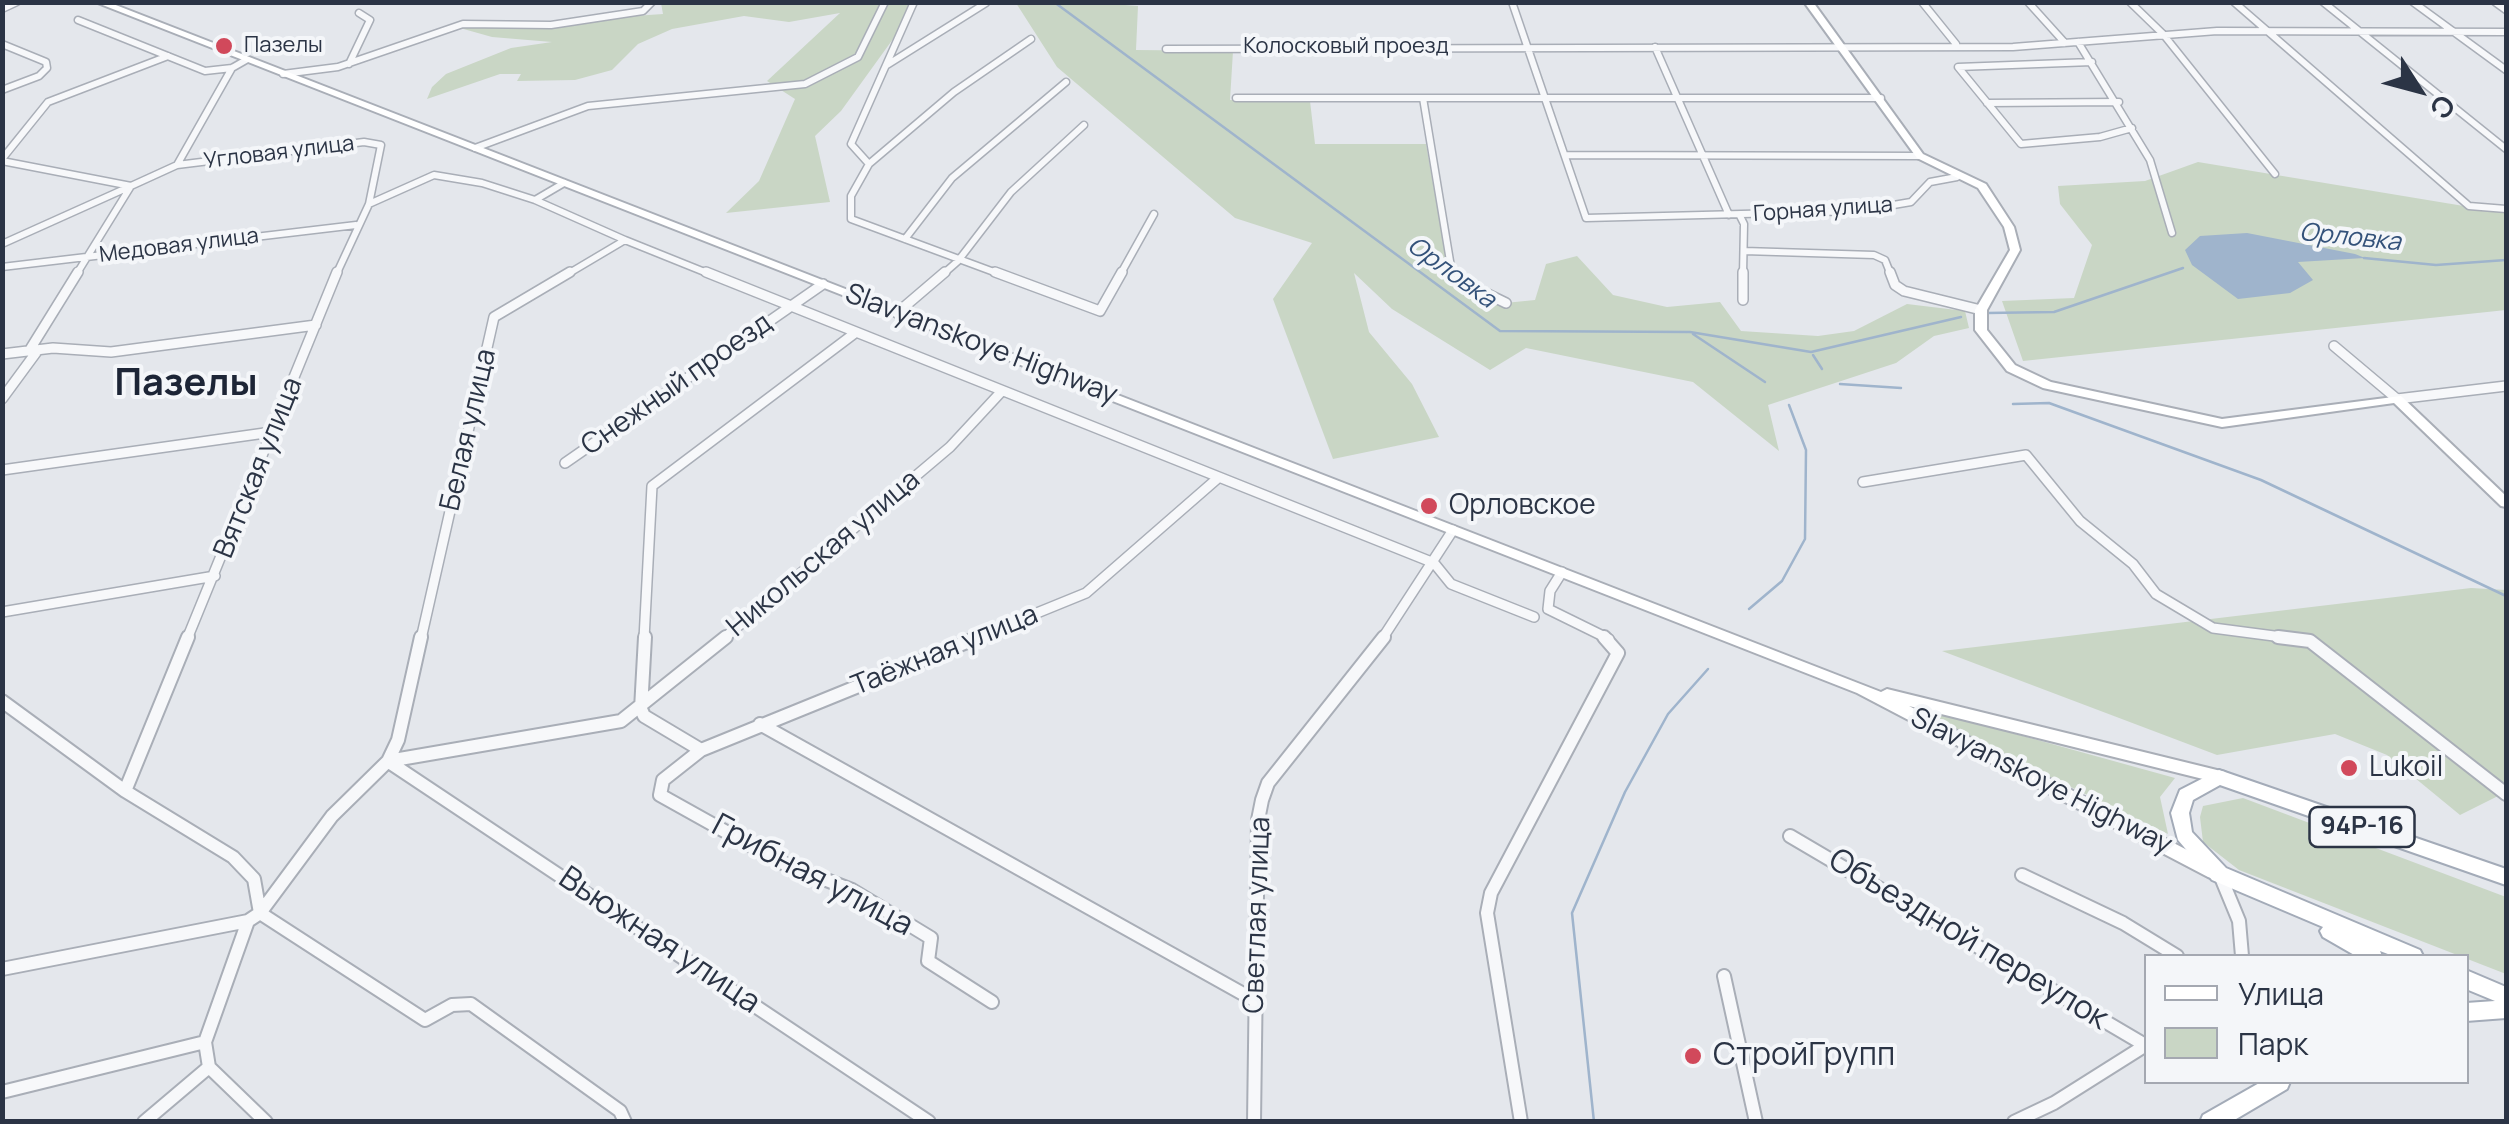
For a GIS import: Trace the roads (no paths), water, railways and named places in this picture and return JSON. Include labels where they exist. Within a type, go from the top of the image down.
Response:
[{"type":"main road","name":"Slavyanskoye Highway","points":[[99,2],[1862,688],[2220,874]]},
{"type":"main road","points":[[1808,2],[1920,156],[1982,186],[2009,227],[2015,250],[1982,310],[1981,330],[2011,368],[2036,382],[2232,424],[2397,399],[2506,503]]},
{"type":"main road","name":"Slavyanskoye Highway","points":[[1862,688],[2218,778]]},
{"type":"main road","points":[[2218,778],[2186,795],[2180,813],[2184,835],[2220,874],[2369,954]]},
{"type":"main road","name":"94Р-16","points":[[2218,778],[2506,877]]},
{"type":"main road","points":[[2220,874],[2408,954]]},
{"type":"main road","points":[[2469,980],[2506,996]]},
{"type":"main road","points":[[2469,1012],[2506,1010]]},
{"type":"main road","points":[[2210,1122],[2276,1084]]},
{"type":"street","points":[[2,10],[17,2]]},
{"type":"street","points":[[283,74],[349,64],[462,24],[551,25],[642,11],[652,2]]},
{"type":"street","points":[[475,148],[588,106],[755,93],[816,81],[858,56],[885,2]]},
{"type":"street","points":[[868,164],[852,144],[914,2]]},
{"type":"street","points":[[886,66],[986,2]]},
{"type":"street","name":"Горная улица","points":[[1512,2],[1586,218],[1858,211],[1911,202],[1930,182],[1957,177]]},
{"type":"street","points":[[1922,2],[1956,44]]},
{"type":"street","points":[[2028,2],[2065,43]]},
{"type":"street","points":[[2130,2],[2163,34],[2275,174]]},
{"type":"street","points":[[2234,2],[2469,206],[2506,209]]},
{"type":"street","points":[[2323,2],[2506,149]]},
{"type":"street","points":[[2414,2],[2506,70]]},
{"type":"street","points":[[2495,2],[2506,10]]},
{"type":"street","points":[[349,64],[370,20],[359,12]]},
{"type":"street","points":[[78,20],[205,71],[232,68],[246,60]]},
{"type":"street","points":[[1526,47],[2065,43],[2163,34],[2506,32]]},
{"type":"street","points":[[1031,39],[954,92],[868,164],[852,196],[851,219],[1100,311],[1154,214]]},
{"type":"street","points":[[2078,42],[2119,102],[2150,160],[2172,233]]},
{"type":"street","points":[[2,44],[46,62],[47,68],[39,76],[2,90]]},
{"type":"street","name":"Колосковый проезд","points":[[1166,49],[1526,47]]},
{"type":"street","name":"Горная улица","points":[[1654,47],[1730,215]]},
{"type":"street","points":[[2,399],[131,186],[2,160],[48,102],[168,56]]},
{"type":"street","points":[[2092,62],[1958,66],[2020,144],[2100,137],[2132,128]]},
{"type":"street","points":[[177,164],[232,68]]},
{"type":"street","points":[[905,239],[952,178],[1066,82]]},
{"type":"street","name":"Колосковый проезд","points":[[1236,98],[1423,98]]},
{"type":"street","points":[[1506,303],[1472,286],[1452,267],[1423,98],[1881,98]]},
{"type":"street","points":[[1988,103],[2119,102]]},
{"type":"street","points":[[897,313],[960,259],[1011,192],[1084,125]]},
{"type":"street","name":"Угловая улица","points":[[2,244],[177,164],[364,142],[381,145]]},
{"type":"street","name":"Вятская улица","points":[[125,791],[356,225],[369,204],[381,145]]},
{"type":"street","name":"Горная улица","points":[[1566,155],[1920,156]]},
{"type":"street","points":[[369,204],[414,180],[434,175],[482,183],[535,200],[856,334],[1434,563],[1451,584],[1534,617]]},
{"type":"street","points":[[535,200],[564,183]]},
{"type":"street","name":"Горная улица","points":[[1740,216],[1744,251],[1742,300]]},
{"type":"street","name":"Медовая улица","points":[[2,267],[356,225]]},
{"type":"street","name":"Белая улица","points":[[388,761],[398,740],[494,317],[625,240]]},
{"type":"street","name":"Горная улица","points":[[1744,251],[1874,255],[1885,260],[1895,285],[1904,291],[1982,310]]},
{"type":"street","name":"Снежный проезд","points":[[566,463],[823,284]]},
{"type":"street","points":[[2,354],[34,350],[110,352],[316,325]]},
{"type":"street","points":[[700,750],[644,716],[641,709],[652,486],[856,334]]},
{"type":"street","points":[[2334,346],[2397,399],[2506,386]]},
{"type":"street","name":"Никольская улица","points":[[641,709],[950,447],[1001,392]]},
{"type":"street","points":[[2,470],[272,432]]},
{"type":"street","points":[[1863,482],[2026,455],[2080,521],[2133,564],[2156,594],[2213,628],[2310,641],[2506,794]]},
{"type":"street","name":"Таёжная улица","points":[[660,794],[662,780],[700,750],[1086,593],[1218,478]]},
{"type":"street","name":"Светлая улица","points":[[1254,1122],[1258,820],[1268,783],[1361,666],[1434,563],[1452,530]]},
{"type":"street","points":[[1521,1122],[1487,913],[1491,893],[1618,653],[1611,640],[1548,609],[1550,591],[1562,572]]},
{"type":"street","points":[[2,612],[215,576]]},
{"type":"street","points":[[2,701],[125,791],[245,868],[254,879],[254,917]]},
{"type":"street","points":[[266,1122],[210,1068],[205,1042],[254,917],[332,816],[388,761],[621,721],[641,709]]},
{"type":"street","points":[[760,724],[1254,1000]]},
{"type":"street","name":"Вьюжная улица","points":[[388,761],[929,1122]]},
{"type":"street","name":"Грибная улица","points":[[660,794],[780,862],[852,890],[931,938],[928,961],[992,1002]]},
{"type":"street","name":"Объездной переулок","points":[[1790,836],[2144,1044]]},
{"type":"street","points":[[2220,874],[2239,922],[2242,954]]},
{"type":"street","points":[[2022,875],[2123,922],[2174,954]]},
{"type":"street","points":[[2,969],[254,917],[425,1020],[452,1005],[471,1004],[622,1116]]},
{"type":"street","points":[[1724,976],[1756,1122]]},
{"type":"street","points":[[2,1092],[205,1042]]},
{"type":"street","points":[[2014,1122],[2054,1103],[2144,1046]]},
{"type":"street","points":[[144,1122],[210,1068]]},
{"type":"water","points":[[2247,233],[2365,258],[2298,262],[2313,280],[2290,293],[2238,299],[2192,265],[2185,250],[2200,236]]},
{"type":"waterway","name":"Орловка","points":[[1054,2],[1500,331],[1690,332],[1811,352],[1961,317]]},
{"type":"waterway","name":"Орловка","points":[[2364,258],[2436,265],[2506,260]]},
{"type":"waterway","name":"Орловка","points":[[1987,313],[2054,312],[2183,268]]},
{"type":"waterway","points":[[1693,334],[1765,382]]},
{"type":"waterway","points":[[1813,355],[1822,369]]},
{"type":"waterway","points":[[1840,384],[1901,388]]},
{"type":"waterway","points":[[2013,404],[2049,403],[2261,480],[2506,596]]},
{"type":"waterway","points":[[1749,609],[1782,581],[1805,539],[1806,450],[1789,405]]},
{"type":"waterway","points":[[1594,1122],[1572,913],[1625,792],[1668,714],[1708,669]]},
{"type":"place","name":"Пазелы","points":[[224,46]]},
{"type":"place","name":"Орловское","points":[[1429,506]]},
{"type":"place","name":"Lukoil","points":[[2349,768]]},
{"type":"place","name":"СтройГрупп","points":[[1693,1056]]},
{"type":"district","name":"Пазелы","points":[[186,384]]}]
